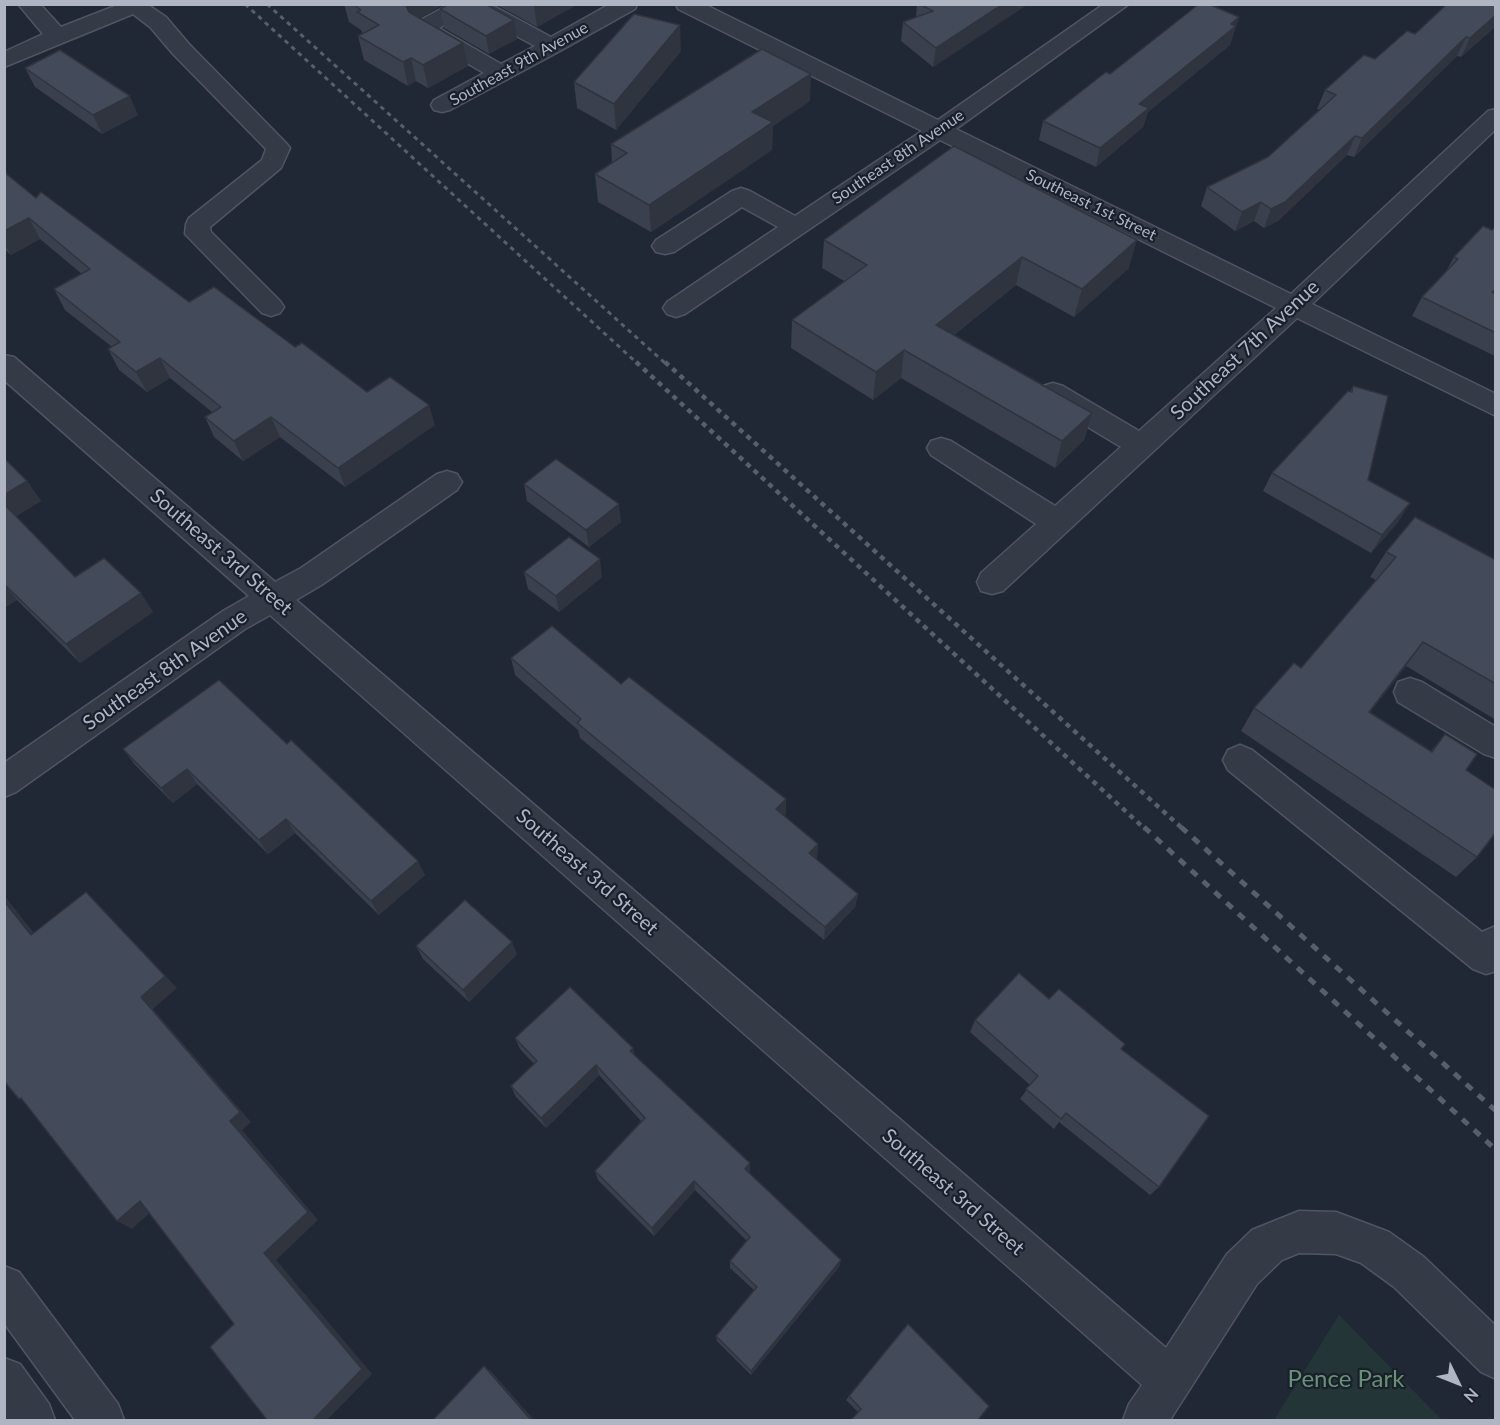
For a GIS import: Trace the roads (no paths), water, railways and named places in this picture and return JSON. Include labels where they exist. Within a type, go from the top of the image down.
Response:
[{"type":"street","points":[[28,4],[57,36]]},
{"type":"street","points":[[467,4],[423,28],[501,73]]},
{"type":"street","points":[[473,4],[552,46]]},
{"type":"street","name":"Southeast 9th Avenue","points":[[442,105],[627,4]]},
{"type":"street","name":"Southeast 1st Street","points":[[686,4],[1496,406]]},
{"type":"street","name":"Southeast 8th Avenue","points":[[675,308],[940,129],[1119,4]]},
{"type":"street","points":[[4,60],[57,36],[135,6],[158,22],[180,49],[278,148],[273,163],[198,224],[198,234],[270,307]]},
{"type":"street","name":"Southeast 7th Avenue","points":[[992,582],[1294,306],[1496,116]]},
{"type":"street","points":[[665,246],[741,196],[796,227]]},
{"type":"street","name":"Southeast 3rd Street","points":[[4,364],[274,597],[1170,1381]]},
{"type":"street","points":[[1031,381],[1142,446]]},
{"type":"street","points":[[941,448],[1057,522]]},
{"type":"street","name":"Southeast 8th Avenue","points":[[4,782],[234,620],[312,576],[447,482]]},
{"type":"street","points":[[1410,692],[1496,744]]},
{"type":"street","points":[[1240,760],[1491,950]]},
{"type":"street","points":[[1145,1420],[1242,1269],[1267,1245],[1299,1233],[1336,1233],[1374,1247],[1409,1272],[1496,1357]]},
{"type":"street","points":[[4,1287],[102,1420]]},
{"type":"street","points":[[4,1380],[33,1420]]},
{"type":"railway","points":[[245,4],[638,364]]},
{"type":"railway","points":[[267,4],[666,364]]},
{"type":"railway","points":[[636,362],[1145,829]]},
{"type":"railway","points":[[665,362],[1183,829]]},
{"type":"railway","points":[[1144,827],[1496,1150]]},
{"type":"railway","points":[[1181,827],[1496,1111]]},
{"type":"park label","name":"Pence Park","points":[[1346,1379]]}]
